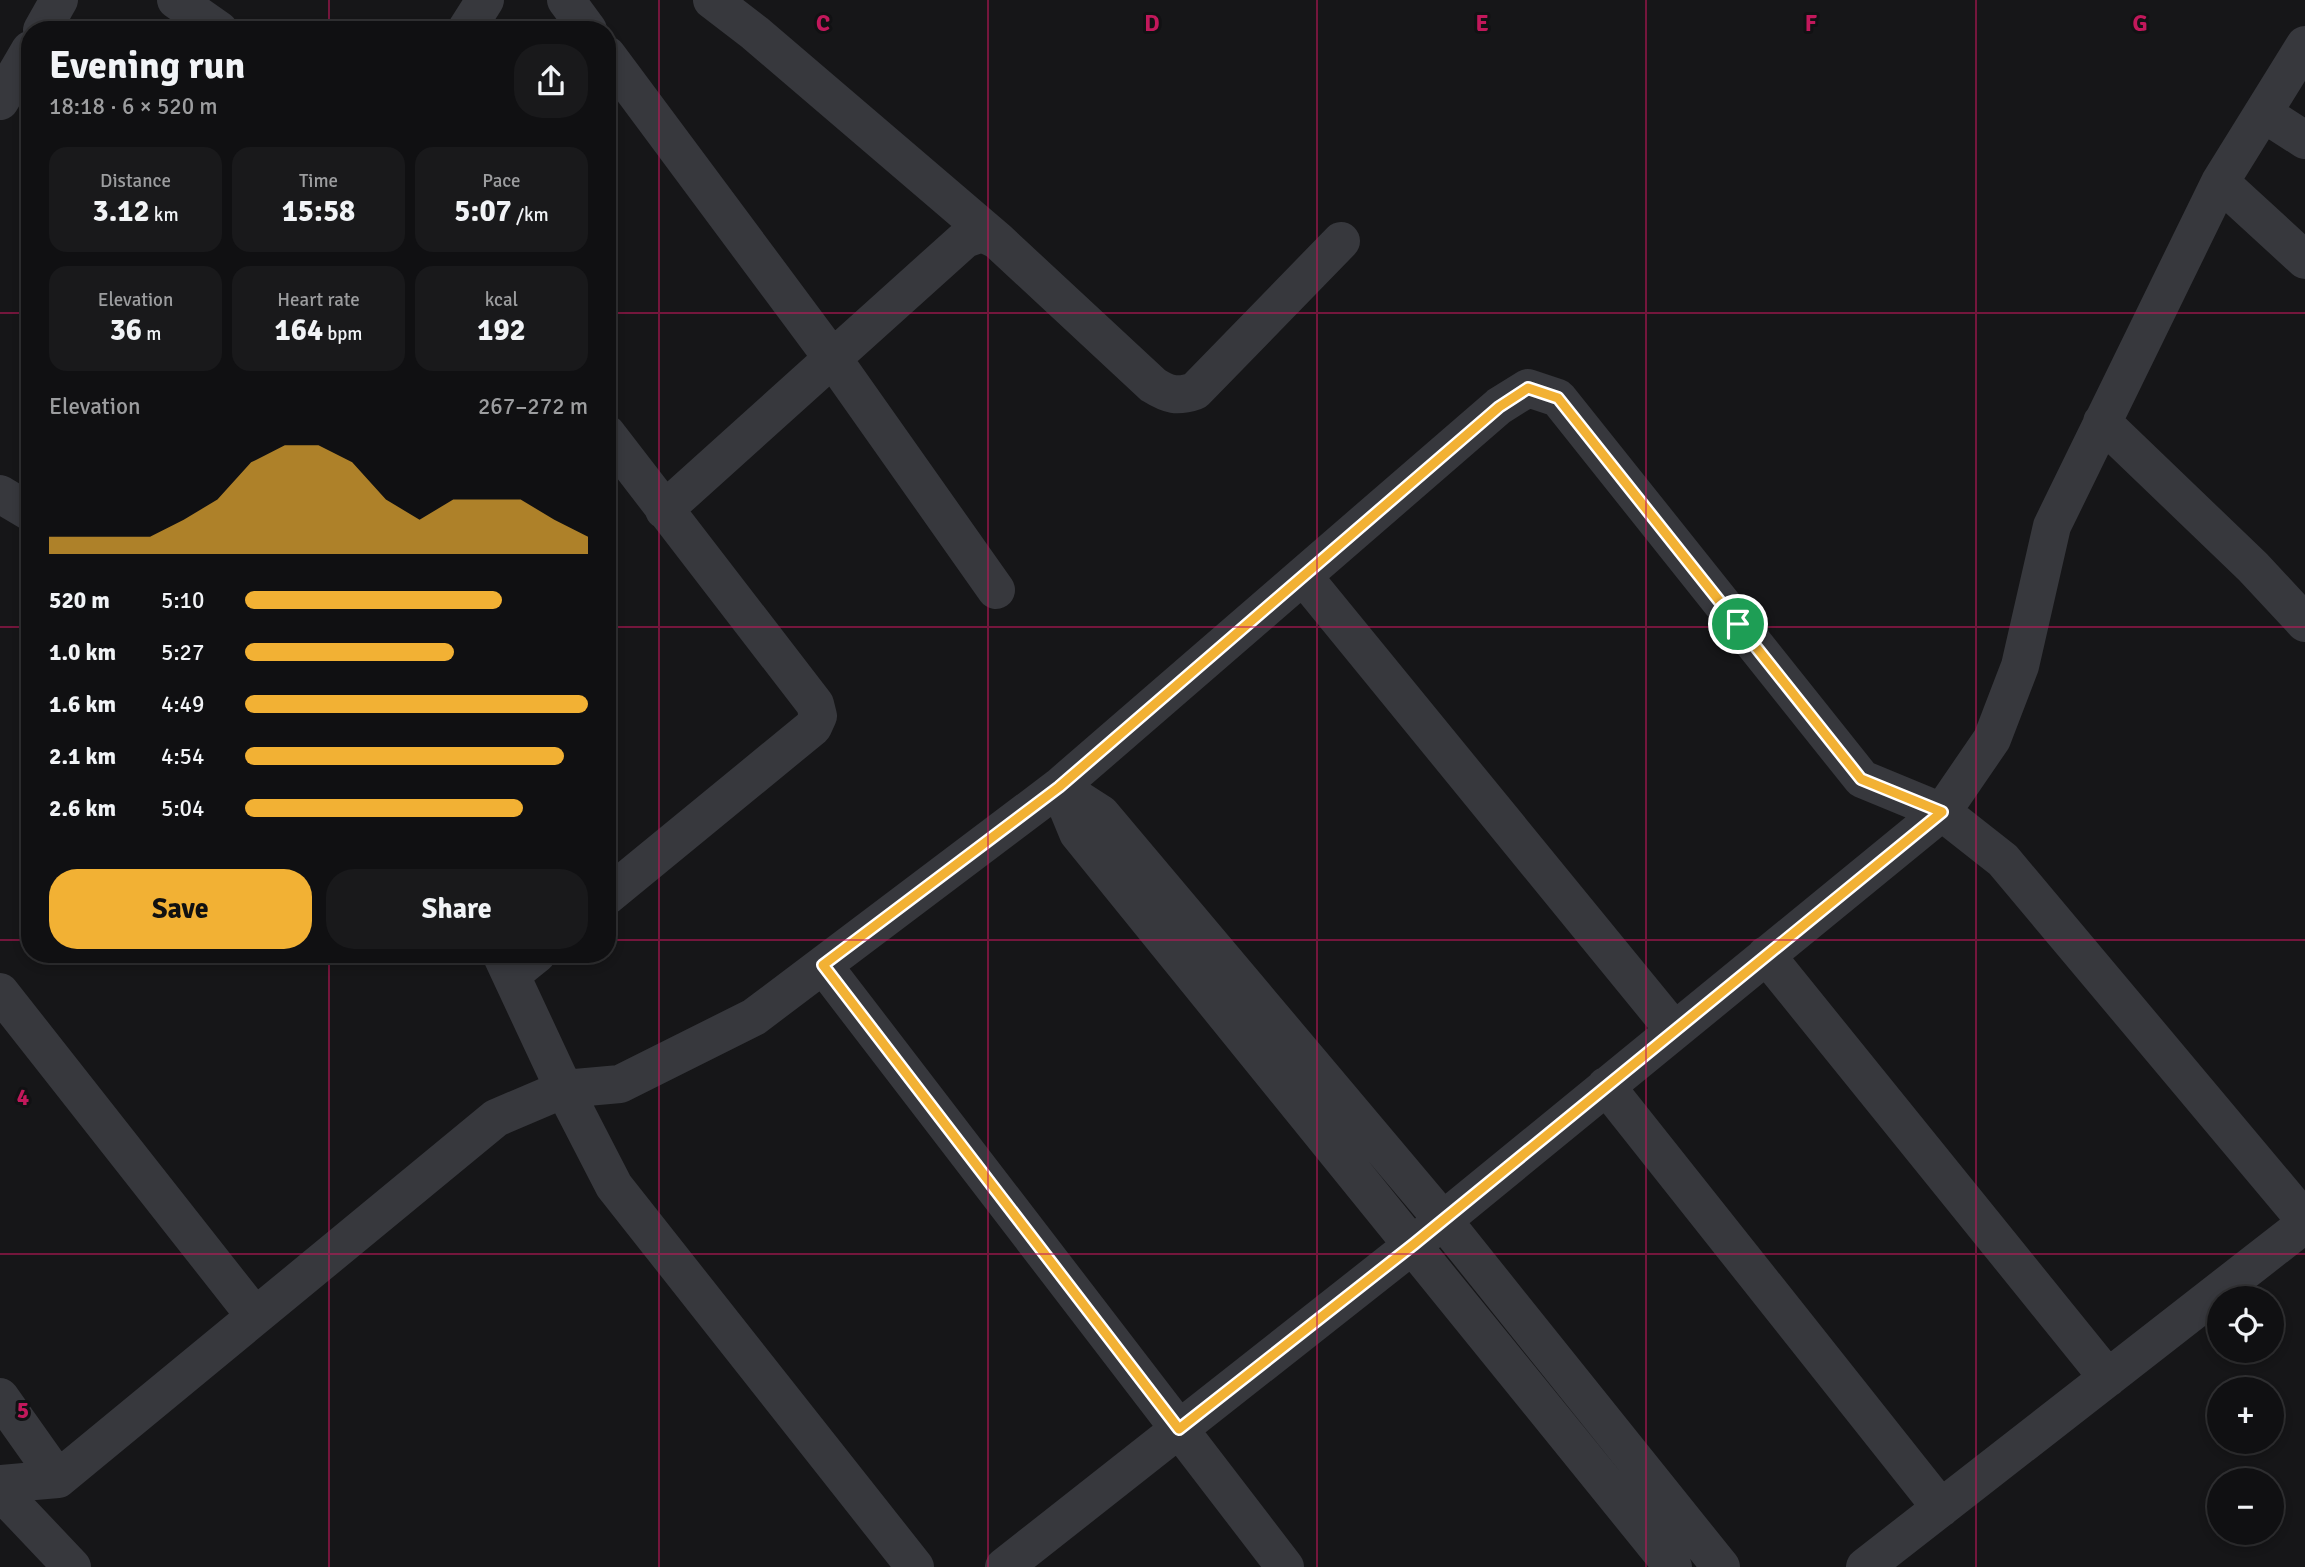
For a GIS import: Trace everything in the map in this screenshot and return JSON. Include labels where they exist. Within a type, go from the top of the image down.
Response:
[{"type":"street","points":[[47,21],[59,0]]},
{"type":"street","points":[[176,0],[206,21]]},
{"type":"street","points":[[472,21],[485,0]]},
{"type":"street","points":[[566,0],[581,21]]},
{"type":"street","points":[[712,0],[755,33],[997,240],[1167,395],[1180,396],[1195,391],[1341,241]]},
{"type":"street","points":[[1004,1567],[1414,1244],[1942,812],[1992,739],[2020,666],[2052,526],[2220,182],[2305,45]]},
{"type":"street","points":[[0,101],[21,65]]},
{"type":"street","points":[[616,67],[833,359],[996,590]]},
{"type":"street","points":[[2263,113],[2305,140]]},
{"type":"street","points":[[2220,182],[2305,260]]},
{"type":"street","points":[[664,510],[965,239],[982,233],[997,240]]},
{"type":"street","points":[[0,1484],[58,1479],[496,1118],[564,1089],[620,1084],[754,1017],[1059,787],[1499,407],[1528,388],[1558,398],[1861,779],[1942,812],[2003,860],[2305,1222],[1865,1567]]},
{"type":"street","points":[[2102,422],[2253,567],[2305,624]]},
{"type":"street","points":[[616,446],[815,704],[818,716],[813,727],[616,889]]},
{"type":"street","points":[[0,494],[21,507]]},
{"type":"street","points":[[1303,576],[1674,1030]]},
{"type":"street","points":[[1059,787],[1101,814],[1442,1219],[1721,1567]]},
{"type":"street","points":[[1059,787],[1078,833],[1414,1244],[1673,1567]]},
{"type":"street","points":[[1766,955],[2108,1378]]},
{"type":"street","points":[[517,963],[564,1089],[614,1186],[915,1567]]},
{"type":"street","points":[[823,965],[1286,1567]]},
{"type":"street","points":[[0,992],[255,1317]]},
{"type":"street","points":[[1606,1086],[1941,1508]]},
{"type":"street","points":[[0,1397],[58,1479]]},
{"type":"street","points":[[0,1490],[72,1567]]},
{"type":"route","points":[[1528,388],[1558,398],[1738,624],[1861,779],[1942,812],[1414,1244],[1179,1429],[823,965],[1059,787],[1499,407],[1528,388]]}]
